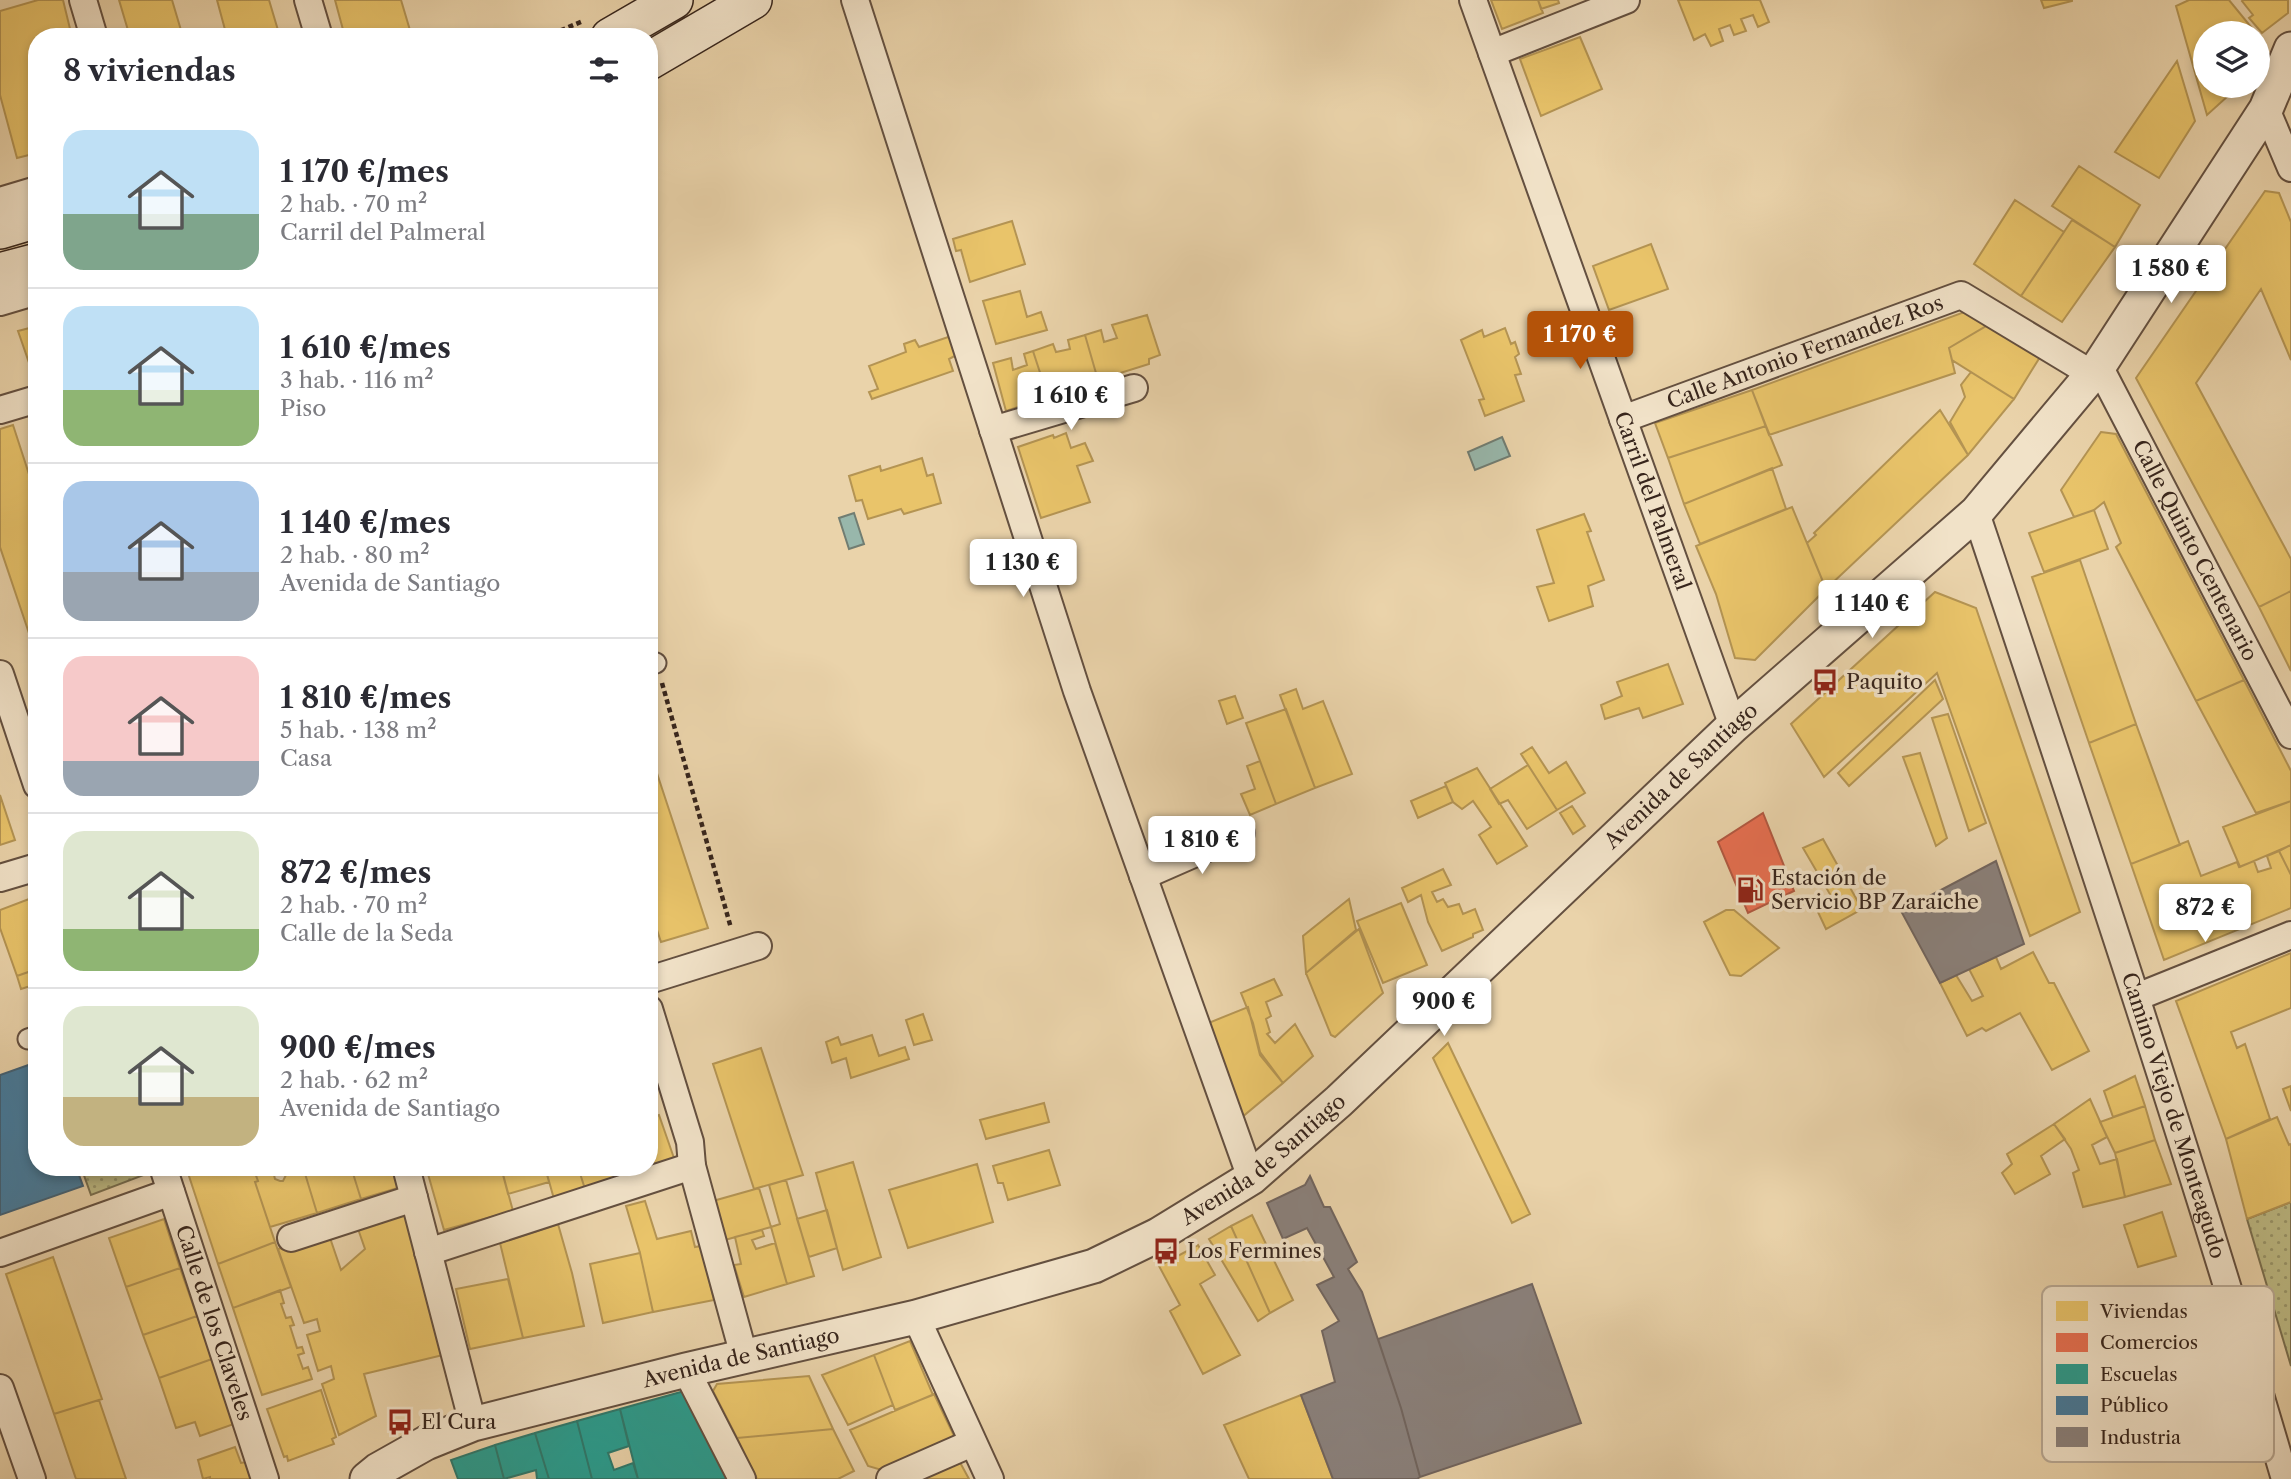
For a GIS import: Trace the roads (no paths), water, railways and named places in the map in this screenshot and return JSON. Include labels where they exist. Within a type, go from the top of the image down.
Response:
[{"type":"main road","points":[[626,28],[674,0]]},
{"type":"main road","points":[[658,56],[753,0]]},
{"type":"main road","points":[[0,230],[28,222]]},
{"type":"main road","points":[[0,272],[28,264]]},
{"type":"street","points":[[83,0],[91,28]]},
{"type":"street","points":[[307,0],[315,28]]},
{"type":"street","points":[[855,0],[1077,691],[1251,1178]]},
{"type":"street","name":"Carril del Palmeral","points":[[1473,0],[1732,726]]},
{"type":"street","points":[[1492,53],[1626,0]]},
{"type":"street","name":"Avenida de Santiago","points":[[367,1479],[377,1470],[426,1443],[472,1424],[744,1356],[916,1318],[1094,1266],[1158,1235],[1251,1178],[1339,1101],[1732,726],[1976,513],[2096,370],[2266,109],[2291,49]]},
{"type":"street","points":[[2266,109],[2291,168]]},
{"type":"street","points":[[0,201],[28,193]]},
{"type":"street","points":[[0,302],[28,294]]},
{"type":"street","name":"Calle Antonio Fernandez Ros","points":[[1623,419],[1961,295],[2096,370]]},
{"type":"street","name":"Calle Quinto Centenario","points":[[2096,370],[2291,735]]},
{"type":"street","points":[[993,430],[1135,388]]},
{"type":"street","points":[[0,410],[28,402]]},
{"type":"street","name":"Camino Viejo de Monteagudo","points":[[1976,513],[2137,997],[2229,1286]]},
{"type":"street","points":[[0,674],[28,758]]},
{"type":"street","points":[[1143,876],[1241,833]]},
{"type":"street","points":[[0,878],[28,870]]},
{"type":"street","points":[[2137,997],[2291,935]]},
{"type":"street","points":[[658,978],[748,949]]},
{"type":"street","points":[[658,1038],[690,1142],[692,1166],[744,1356]]},
{"type":"street","points":[[428,1252],[692,1166]]},
{"type":"street","points":[[408,1176],[472,1424]]},
{"type":"street","points":[[0,1253],[167,1180]]},
{"type":"street","name":"Calle de los Claveles","points":[[167,1180],[265,1479]]},
{"type":"street","points":[[291,1238],[414,1198]]},
{"type":"street","points":[[916,1318],[990,1479]]},
{"type":"street","points":[[686,1370],[742,1479]]},
{"type":"street","points":[[0,1388],[32,1479]]},
{"type":"street","name":"Camino Viejo de Monteagudo","points":[[2274,1441],[2285,1479]]},
{"type":"street","points":[[890,1479],[972,1443]]},
{"type":"place","name":"Paquito","points":[[1825,682]]},
{"type":"place","name":"Estación de Servicio BP Zaraiche","points":[[1750,890]]},
{"type":"place","name":"Los Fermines","points":[[1166,1251]]},
{"type":"place","name":"El Cura","points":[[400,1422]]}]
